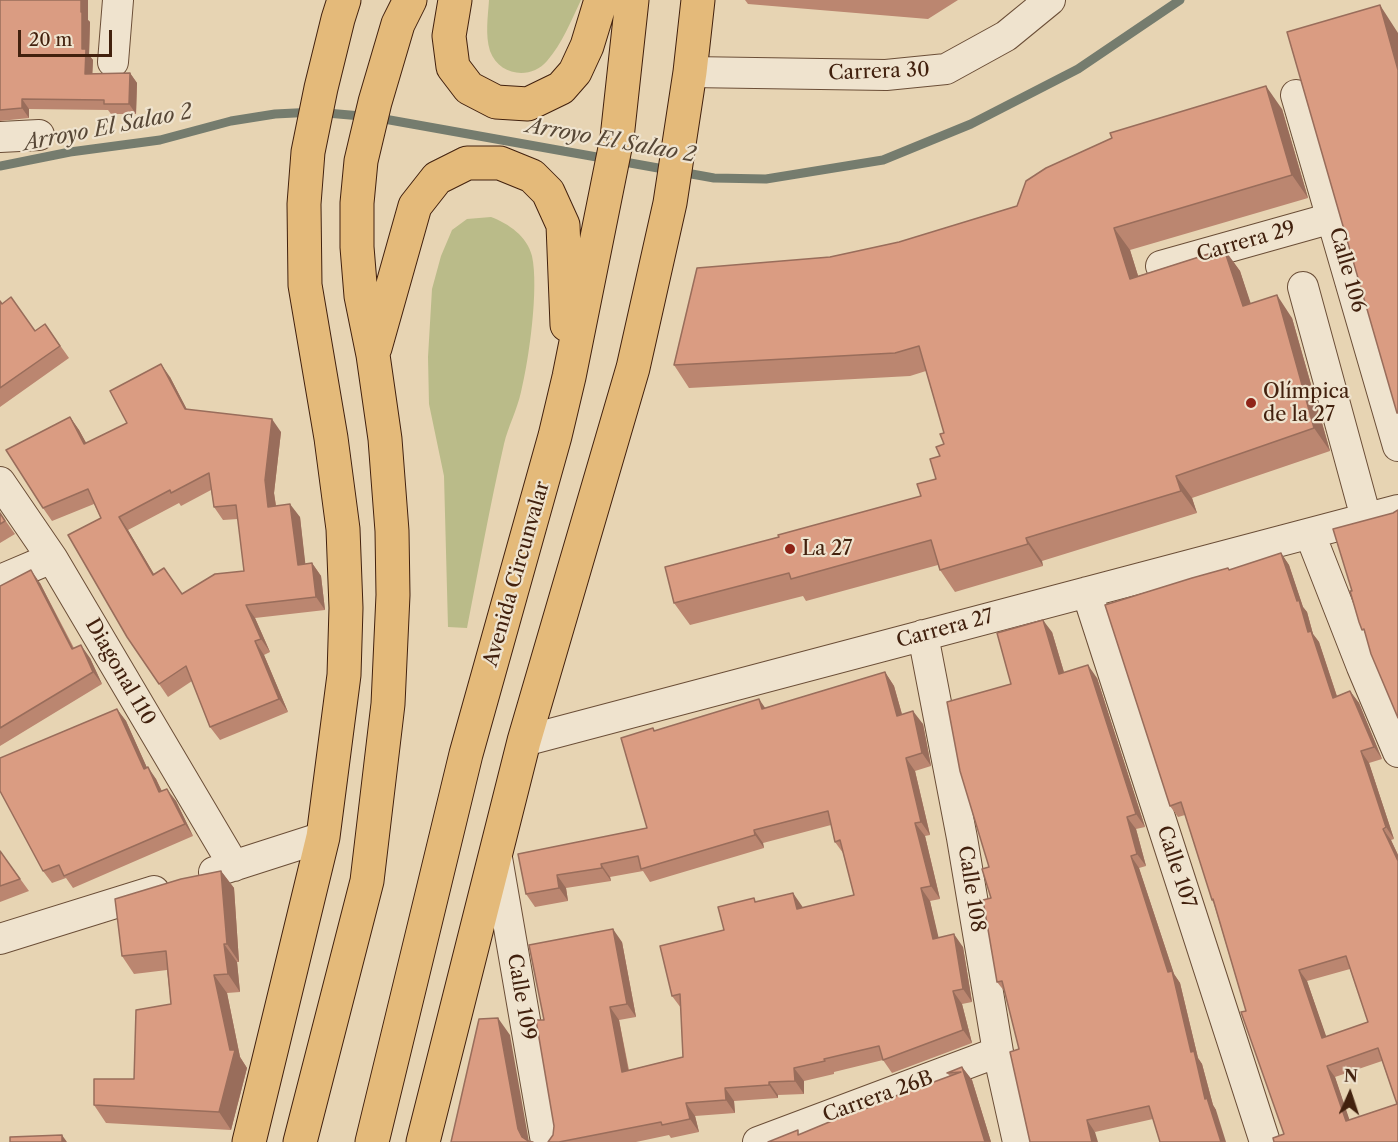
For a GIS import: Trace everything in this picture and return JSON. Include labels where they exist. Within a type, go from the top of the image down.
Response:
[{"type":"highway","points":[[249,1142],[323,837],[344,675],[346,608],[342,518],[305,285],[304,204],[308,152],[321,88],[344,0]]},
{"type":"highway","points":[[300,1142],[367,881],[388,704],[393,595],[392,531],[385,439],[373,356],[361,296],[357,247],[357,203],[361,161],[375,102],[398,24],[410,0]]},
{"type":"highway","points":[[455,0],[449,36],[453,67],[469,88],[496,102],[528,104],[561,88],[576,72],[587,46],[601,0]]},
{"type":"highway","name":"Avenida Circunvalar","points":[[372,1142],[466,754],[555,436],[569,377],[617,138],[632,0]]},
{"type":"highway","points":[[423,1142],[524,741],[633,368],[670,203],[690,72],[698,0]]},
{"type":"highway","points":[[373,356],[415,206],[437,178],[467,164],[500,163],[532,176],[549,192],[563,225],[569,377]]},
{"type":"street","points":[[113,62],[118,0]]},
{"type":"street","name":"Carrera 30","points":[[690,72],[886,75],[946,69],[1006,36],[1049,1]]},
{"type":"street","name":"Calle 106","points":[[1296,95],[1398,446]]},
{"type":"street","points":[[0,137],[39,135]]},
{"type":"street","name":"Carrera 29","points":[[1161,266],[1332,218]]},
{"type":"street","points":[[1303,287],[1366,518]]},
{"type":"street","name":"Diagonal 110","points":[[0,482],[52,558],[234,866]]},
{"type":"street","name":"Carrera 27","points":[[524,741],[1398,510]]},
{"type":"street","points":[[1310,534],[1398,752]]},
{"type":"street","points":[[0,580],[52,558]]},
{"type":"street","name":"Calle 107","points":[[1087,592],[1265,1142]]},
{"type":"street","name":"Calle 108","points":[[923,635],[962,838],[998,1052],[1018,1142]]},
{"type":"street","points":[[0,939],[323,837]]},
{"type":"street","name":"Calle 109","points":[[496,852],[546,1142]]},
{"type":"street","name":"Carrera 26B","points":[[758,1142],[998,1052]]},
{"type":"green space","points":[[489,0],[581,0],[566,32],[547,61],[533,71],[524,73],[500,66],[490,51],[487,32]]},
{"type":"green space","points":[[491,217],[516,232],[530,249],[534,270],[532,324],[524,378],[504,444],[467,628],[448,627],[444,476],[429,404],[428,357],[432,289],[441,256],[452,230],[467,219]]},
{"type":"building","points":[[0,0],[81,0],[82,49],[86,49],[85,74],[130,73],[129,104],[104,104],[104,100],[22,99],[22,108],[0,110]]},
{"type":"building","points":[[1380,5],[1398,70],[1398,413],[1287,32]]},
{"type":"building","points":[[1266,86],[1292,175],[1114,228],[1130,279],[1224,249],[1243,306],[1277,295],[1314,428],[1176,476],[1181,491],[1026,538],[1028,544],[940,570],[931,540],[791,579],[789,573],[674,603],[665,567],[921,496],[917,484],[936,479],[930,459],[940,456],[936,447],[944,444],[940,434],[944,433],[919,346],[895,353],[674,365],[697,268],[830,257],[899,242],[1017,206],[1026,181],[1046,168],[1112,138],[1110,133]]},
{"type":"building","points":[[11,297],[35,331],[45,324],[60,346],[0,388],[0,301],[2,304]]},
{"type":"building","points":[[161,364],[185,409],[272,419],[265,480],[268,507],[290,504],[298,565],[312,563],[316,597],[246,605],[261,639],[255,641],[279,699],[210,727],[186,666],[159,684],[127,637],[68,535],[101,518],[88,489],[43,508],[6,450],[70,417],[84,444],[127,423],[110,391]],"holes":[[[209,473],[214,507],[236,505],[244,571],[215,574],[182,594],[164,568],[153,575],[119,517],[170,490],[171,493]]]},
{"type":"building","points":[[1398,510],[1398,718],[1371,654],[1364,629],[1362,630],[1359,622],[1333,529]]},
{"type":"building","points":[[0,513],[5,521],[0,524]]},
{"type":"building","points":[[1281,553],[1297,601],[1299,600],[1308,632],[1311,631],[1333,698],[1350,691],[1374,747],[1361,751],[1386,827],[1383,829],[1398,861],[1398,1142],[1274,1142],[1273,1138],[1284,1134],[1241,1012],[1246,1011],[1213,899],[1181,802],[1170,806],[1105,605],[1192,578],[1228,568],[1229,570]],"holes":[[[1346,956],[1368,1022],[1322,1038],[1299,970]],[[1378,1048],[1397,1104],[1346,1121],[1327,1066]]]},
{"type":"building","points":[[31,570],[72,649],[81,645],[93,672],[0,728],[0,586]]},
{"type":"building","points":[[1043,620],[1059,674],[1088,665],[1136,814],[1127,817],[1137,854],[1131,856],[1168,972],[1172,971],[1191,1052],[1194,1051],[1205,1099],[1207,1098],[1221,1142],[1160,1142],[1149,1106],[1087,1120],[1092,1142],[1030,1142],[1010,1052],[1019,1049],[1002,981],[997,982],[983,900],[991,898],[982,869],[989,867],[960,771],[947,702],[1011,684],[997,633]]},
{"type":"building","points":[[885,672],[897,716],[913,711],[922,753],[906,758],[921,822],[915,823],[931,886],[921,888],[933,939],[954,934],[963,989],[953,991],[963,1030],[883,1060],[879,1046],[794,1068],[795,1081],[725,1088],[726,1100],[686,1103],[690,1119],[548,1142],[553,1135],[554,1126],[536,1020],[544,1020],[529,945],[613,929],[627,1004],[610,1007],[622,1072],[683,1057],[680,994],[672,996],[660,946],[724,930],[718,907],[754,898],[755,902],[793,893],[797,909],[854,895],[840,840],[835,842],[828,811],[754,830],[755,835],[641,869],[638,856],[601,864],[602,868],[557,875],[559,888],[526,894],[518,854],[647,828],[621,738],[653,728],[654,731],[759,699],[762,709]]},
{"type":"building","points":[[117,709],[144,769],[148,767],[159,792],[167,789],[185,824],[64,876],[59,865],[43,871],[0,791],[0,758]]},
{"type":"building","points":[[0,851],[20,879],[0,886]]},
{"type":"building","points":[[221,871],[227,944],[224,944],[228,974],[214,975],[230,1050],[235,1050],[219,1112],[94,1105],[94,1079],[134,1079],[136,1010],[171,1004],[166,951],[122,956],[115,899],[181,879]]},
{"type":"building","points":[[498,1018],[518,1129],[522,1137],[533,1142],[451,1142],[479,1019]]},
{"type":"building","points":[[962,1067],[985,1142],[768,1142],[798,1130],[798,1135],[871,1107],[871,1105],[961,1072],[947,1073]]},
{"type":"building","points":[[62,1135],[62,1142],[10,1142],[10,1137]]},
{"type":"waterway","name":"Arroyo El Salao 2","points":[[0,166],[70,152],[160,140],[231,121],[275,114],[315,112],[373,117],[714,178],[766,179],[883,160],[971,124],[1078,69],[1180,0]]},
{"type":"place","name":"Olímpica de la 27","points":[[1251,403]]},
{"type":"place","name":"La 27","points":[[790,549]]}]
